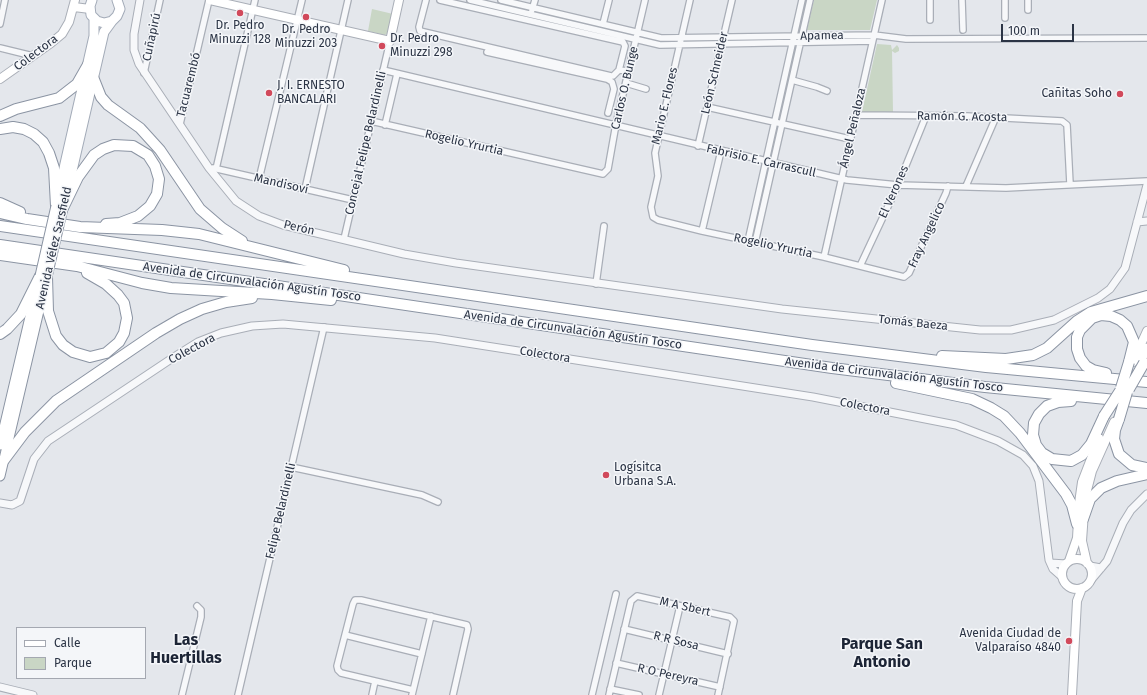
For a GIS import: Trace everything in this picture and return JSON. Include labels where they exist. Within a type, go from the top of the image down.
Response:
[{"type":"highway","points":[[0,116],[16,109],[59,98],[77,84],[89,63]]},
{"type":"highway","points":[[93,77],[101,97],[108,105],[140,128],[160,150],[200,209],[233,236],[258,250]]},
{"type":"highway","points":[[0,129],[13,127],[24,128],[43,142],[49,153],[54,168],[59,207]]},
{"type":"highway","points":[[0,204],[55,223],[111,224],[138,216],[150,206],[157,194],[159,179],[156,166],[148,155],[139,148],[121,144],[109,146],[94,156],[86,165],[59,207]]},
{"type":"highway","points":[[0,213],[98,229],[184,232],[397,284]]},
{"type":"highway","name":"Avenida de Circunvalación Agustín Tosco","points":[[0,226],[812,345],[986,367],[1144,381]]},
{"type":"highway","name":"Avenida de Circunvalación Agustín Tosco","points":[[0,245],[832,368],[1147,403]]},
{"type":"highway","points":[[0,255],[77,266],[142,283],[171,288],[284,295],[404,310],[471,314]]},
{"type":"highway","points":[[0,259],[47,261],[89,274],[106,284],[118,294],[126,308],[127,318],[124,333],[119,342],[106,352],[90,357],[78,355],[63,345],[56,336],[50,319],[43,276]]},
{"type":"highway","points":[[0,334],[7,329],[21,314],[43,276]]},
{"type":"highway","points":[[4,460],[30,427],[56,401],[168,325],[191,314],[226,302],[253,297],[284,295]]},
{"type":"highway","points":[[812,345],[962,357],[1016,358],[1033,355],[1047,348],[1077,321],[1091,312],[1102,307],[1147,296]]},
{"type":"highway","points":[[1144,381],[1096,371],[1086,366],[1080,358],[1077,350],[1077,337],[1082,326],[1092,318],[1101,315],[1115,317],[1124,322],[1130,330],[1139,361],[1124,390],[1112,418],[1089,448],[1077,458],[1064,461],[1052,459],[1042,453],[1036,444],[1033,435],[1034,423],[1039,414],[1047,406],[1064,401],[1082,402],[1110,400],[1133,407],[1147,409]]},
{"type":"highway","points":[[1139,361],[1112,418],[1115,430],[1114,439],[1119,454],[1132,465],[1147,468]]},
{"type":"highway","points":[[832,368],[965,397],[991,408],[1014,426],[1066,494],[1080,521]]},
{"type":"highway","points":[[1080,521],[1090,499],[1100,488],[1117,481],[1147,474]]},
{"type":"main road","name":"Avenida Vélez Sarsfield","points":[[59,207],[104,32],[119,13],[119,5],[117,0]]},
{"type":"main road","points":[[210,0],[390,41]]},
{"type":"main road","name":"Concejal Felipe Belardinelli","points":[[390,41],[399,0]]},
{"type":"main road","points":[[74,3],[91,5],[94,18],[100,22],[112,21]]},
{"type":"main road","name":"Colectora","points":[[0,79],[62,34],[69,22],[74,3]]},
{"type":"main road","name":"Avenida Vélez Sarsfield","points":[[0,476],[89,63],[94,36],[94,18]]},
{"type":"main road","name":"Avenida Vélez Sarsfield","points":[[0,445],[43,276]]},
{"type":"main road","points":[[1139,361],[1147,331]]},
{"type":"main road","points":[[1139,361],[1147,348]]},
{"type":"main road","points":[[1072,695],[1077,600],[1082,588],[1091,580],[1092,575],[1082,541],[1080,492],[1083,478],[1112,418]]},
{"type":"main road","points":[[1077,600],[1071,588],[1064,582],[1062,577],[1063,568],[1068,562],[1076,543],[1080,521]]},
{"type":"main road","points":[[1068,562],[1079,559],[1088,564]]},
{"type":"main road","points":[[1071,588],[1082,588]]},
{"type":"street","points":[[0,24],[5,0]]},
{"type":"street","name":"Perón","points":[[140,0],[134,28],[134,42],[136,56],[144,73],[236,201],[259,216],[283,225],[404,254],[596,284]]},
{"type":"street","name":"Cuñapirú","points":[[144,73],[160,0]]},
{"type":"street","name":"Tacuarembó","points":[[180,124],[210,0]]},
{"type":"street","points":[[213,168],[255,0]]},
{"type":"street","points":[[259,179],[302,0]]},
{"type":"street","points":[[305,189],[348,0]]},
{"type":"street","points":[[426,0],[419,27],[420,31],[610,76],[613,76],[619,70],[625,46],[622,42],[440,0]]},
{"type":"street","name":"Apamea","points":[[470,0],[660,45],[680,42],[723,41],[794,36],[874,34],[906,39],[1147,38]]},
{"type":"street","name":"Apamea","points":[[501,0],[680,42]]},
{"type":"street","points":[[531,14],[535,0]]},
{"type":"street","points":[[603,24],[609,0]]},
{"type":"street","name":"Carlos O. Bunge","points":[[603,174],[608,169],[616,124],[645,0]]},
{"type":"street","name":"Mario E. Flores","points":[[651,212],[658,171],[654,158],[690,0]]},
{"type":"street","name":"León Schneider","points":[[698,146],[732,0]]},
{"type":"street","points":[[748,241],[802,0]]},
{"type":"street","points":[[755,243],[810,0]]},
{"type":"street","name":"Ángel Peñaloza","points":[[824,257],[882,0]]},
{"type":"street","points":[[930,0],[930,20]]},
{"type":"street","points":[[962,0],[963,30]]},
{"type":"street","points":[[1005,0],[1005,18]]},
{"type":"street","points":[[1028,0],[1028,10]]},
{"type":"street","name":"Concejal Felipe Belardinelli","points":[[344,239],[390,41]]},
{"type":"street","name":"Apamea","points":[[723,41],[792,43],[872,42]]},
{"type":"street","points":[[0,48],[33,56]]},
{"type":"street","points":[[487,52],[607,79],[612,82],[614,89],[608,113]]},
{"type":"street","name":"Fabrisio E. Carrascull","points":[[383,70],[616,124],[658,137],[721,152],[841,179],[898,184],[1037,187],[1147,181]]},
{"type":"street","points":[[619,70],[629,70]]},
{"type":"street","points":[[385,124],[397,74]]},
{"type":"street","points":[[792,80],[827,91]]},
{"type":"street","points":[[626,83],[646,89]]},
{"type":"street","points":[[614,89],[624,92]]},
{"type":"street","points":[[707,107],[850,139]]},
{"type":"street","name":"Ramón G. Acosta","points":[[856,115],[996,117],[1066,122],[1070,184]]},
{"type":"street","name":"El Verones","points":[[860,266],[898,184],[926,116]]},
{"type":"street","points":[[966,186],[996,117]]},
{"type":"street","name":"Rogelio Yrurtia","points":[[371,121],[603,174]]},
{"type":"street","points":[[702,231],[721,152]]},
{"type":"street","name":"Mandisoví","points":[[213,168],[353,200]]},
{"type":"street","name":"Tomás Baeza","points":[[596,284],[813,313],[980,330],[1011,330],[1054,320],[1098,298],[1110,289],[1125,268],[1147,185]]},
{"type":"street","name":"Fray Angelico","points":[[900,276],[904,277],[909,273],[946,194],[948,186]]},
{"type":"street","name":"Rogelio Yrurtia","points":[[651,212],[653,217],[658,220],[755,243],[824,257],[900,276]]},
{"type":"street","points":[[1137,222],[1147,221]]},
{"type":"street","points":[[596,284],[604,226]]},
{"type":"street","name":"Colectora","points":[[0,503],[12,505],[20,501],[34,459],[48,441],[189,347],[222,333],[252,326],[284,324],[435,338],[813,397],[956,425],[986,435],[1010,447],[1023,455],[1033,466],[1039,481],[1050,563]]},
{"type":"street","name":"Felipe Belardinelli","points":[[238,695],[324,327]]},
{"type":"street","points":[[291,467],[422,495],[438,502]]},
{"type":"street","points":[[1091,580],[1107,561],[1124,522],[1131,510],[1147,494]]},
{"type":"street","points":[[1062,577],[1053,569],[1050,563],[1068,562]]},
{"type":"street","points":[[1088,564],[1101,568]]},
{"type":"street","points":[[592,695],[616,594]]},
{"type":"street","name":"M A Sbert","points":[[624,629],[631,601],[635,597],[730,618],[734,621],[728,654]]},
{"type":"street","points":[[431,616],[412,692],[376,681],[341,673],[338,670],[337,666],[353,604],[358,600],[431,616],[466,624],[468,627],[453,695]]},
{"type":"street","points":[[182,695],[201,617],[201,610],[197,606]]},
{"type":"street","points":[[659,695],[680,606]]},
{"type":"street","points":[[624,629],[610,692],[639,695]]},
{"type":"street","name":"R R Sosa","points":[[624,629],[728,654]]},
{"type":"street","points":[[345,635],[422,654]]},
{"type":"street","points":[[718,695],[728,654]]},
{"type":"street","name":"R O Pereyra","points":[[616,663],[720,687]]},
{"type":"street","points":[[372,695],[376,681]]},
{"type":"street","points":[[0,687],[33,695]]},
{"type":"green space","points":[[814,0],[877,0],[870,30],[807,30]]},
{"type":"green space","points":[[372,9],[393,14],[389,32],[385,35],[368,31]]},
{"type":"green space","points":[[877,44],[891,45],[892,50],[897,45],[899,48],[899,51],[895,53],[892,51],[893,112],[862,112]]},
{"type":"place","name":"Dr. Pedro Minuzzi 128","points":[[240,13]]},
{"type":"place","name":"Dr. Pedro Minuzzi 203","points":[[306,17]]},
{"type":"place","name":"Dr. Pedro Minuzzi 298","points":[[382,46]]},
{"type":"place","name":"J. I. ERNESTO BANCALARI","points":[[269,93]]},
{"type":"place","name":"Cañitas Soho","points":[[1120,94]]},
{"type":"place","name":"Logísitca Urbana S.A.","points":[[606,475]]},
{"type":"place","name":"Avenida Ciudad de Valparaíso 4840","points":[[1069,641]]},
{"type":"district","name":"Las Huertillas","points":[[186,650]]},
{"type":"district","name":"Parque San Antonio","points":[[882,654]]}]
